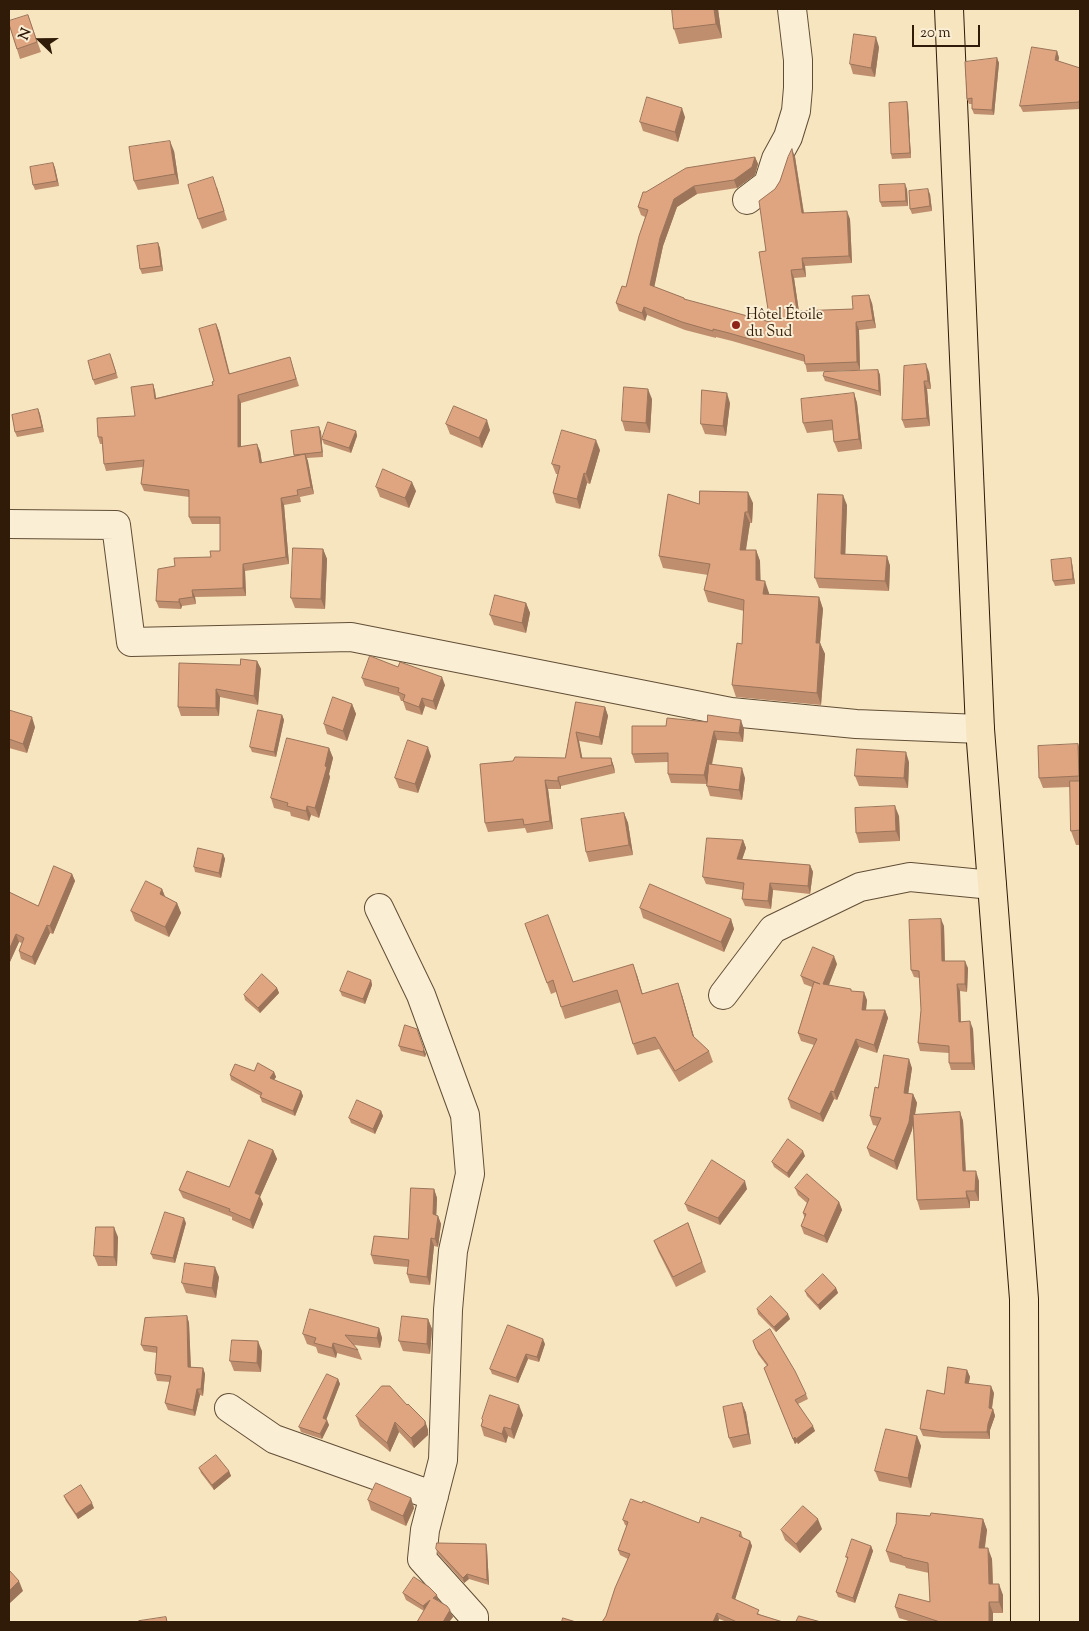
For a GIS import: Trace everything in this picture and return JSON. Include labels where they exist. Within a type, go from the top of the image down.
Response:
[{"type":"main road","points":[[949,9],[980,729],[1024,1299],[1025,1622]]},
{"type":"street","points":[[747,200],[768,184],[776,159],[788,137],[796,111],[798,60],[792,9]]},
{"type":"street","points":[[9,524],[116,526],[131,642],[351,637],[731,712],[856,724],[980,729]]},
{"type":"street","points":[[723,995],[773,929],[860,888],[910,877],[992,886]]},
{"type":"street","points":[[378,908],[421,994],[465,1115],[470,1174],[453,1251],[448,1310],[443,1460],[425,1530],[422,1559],[474,1617],[474,1622]]},
{"type":"street","points":[[229,1408],[274,1439],[434,1496]]},
{"type":"building","points":[[672,9],[714,9],[716,24],[674,29]]},
{"type":"building","points":[[28,15],[37,42],[17,49],[9,21]]},
{"type":"building","points":[[854,34],[876,37],[871,68],[850,64]]},
{"type":"building","points":[[1032,47],[1057,51],[1055,60],[1080,68],[1079,102],[1020,106]]},
{"type":"building","points":[[997,58],[992,110],[972,109],[972,98],[967,99],[965,62]]},
{"type":"building","points":[[647,97],[682,108],[675,132],[640,122]]},
{"type":"building","points":[[907,102],[910,153],[891,154],[889,103]]},
{"type":"building","points":[[170,141],[175,174],[134,181],[129,147]]},
{"type":"building","points":[[792,149],[802,213],[847,211],[849,256],[802,258],[803,269],[791,270],[797,311],[853,309],[852,296],[869,295],[873,320],[856,322],[857,362],[805,364],[804,355],[729,333],[713,329],[713,331],[682,322],[644,307],[642,313],[616,303],[622,286],[626,287],[639,236],[648,210],[638,207],[643,192],[686,168],[755,157],[752,167],[734,180],[694,186],[674,199],[660,238],[650,285],[684,299],[770,322],[759,252],[766,251],[759,201],[775,189]]},
{"type":"building","points":[[53,163],[57,181],[33,185],[30,167]]},
{"type":"building","points":[[213,177],[224,211],[198,219],[188,185]]},
{"type":"building","points":[[905,184],[906,201],[880,202],[879,185]]},
{"type":"building","points":[[928,189],[930,206],[910,209],[909,191]]},
{"type":"building","points":[[158,243],[161,266],[140,269],[137,246]]},
{"type":"building","points":[[216,324],[229,374],[290,357],[296,379],[238,395],[238,447],[257,444],[260,463],[305,454],[311,487],[297,490],[298,495],[281,498],[286,557],[243,564],[243,588],[192,590],[193,597],[179,599],[179,602],[156,601],[158,569],[175,566],[174,558],[211,557],[210,551],[220,551],[220,517],[189,517],[189,490],[141,484],[144,460],[104,464],[102,437],[98,437],[97,418],[135,416],[131,387],[153,384],[155,399],[213,385],[212,382],[214,381],[199,329]]},
{"type":"building","points":[[110,354],[116,373],[93,380],[88,361]]},
{"type":"building","points":[[926,364],[928,381],[924,381],[927,418],[902,420],[904,366]]},
{"type":"building","points":[[878,370],[879,391],[823,376],[824,372]]},
{"type":"building","points":[[624,387],[648,389],[646,423],[622,421]]},
{"type":"building","points":[[702,390],[727,393],[723,426],[701,424]]},
{"type":"building","points":[[854,393],[859,439],[834,442],[832,420],[803,423],[801,399]]},
{"type":"building","points":[[454,406],[487,420],[479,438],[446,424]]},
{"type":"building","points":[[38,409],[42,427],[15,432],[12,415]]},
{"type":"building","points":[[328,422],[356,431],[349,448],[322,439]]},
{"type":"building","points":[[319,427],[322,452],[294,455],[291,431]]},
{"type":"building","points":[[562,430],[596,440],[577,499],[553,493],[560,466],[552,464]]},
{"type":"building","points":[[383,469],[412,482],[405,498],[376,487]]},
{"type":"building","points":[[700,491],[748,492],[748,512],[745,512],[740,550],[756,550],[756,580],[765,581],[763,594],[819,597],[816,643],[820,643],[817,693],[732,685],[737,643],[742,644],[744,600],[704,590],[710,564],[659,556],[668,494],[699,504]]},
{"type":"building","points":[[818,494],[843,495],[841,554],[887,556],[885,581],[815,578]]},
{"type":"building","points":[[293,548],[323,549],[321,599],[291,598]]},
{"type":"building","points":[[1071,558],[1073,579],[1053,581],[1051,560]]},
{"type":"building","points":[[495,595],[526,603],[522,623],[490,615]]},
{"type":"building","points":[[370,656],[398,667],[400,662],[442,677],[433,701],[422,698],[419,707],[403,701],[405,695],[398,692],[399,688],[362,678]]},
{"type":"building","points":[[241,659],[257,661],[254,696],[216,689],[216,708],[178,707],[179,663],[240,665]]},
{"type":"building","points":[[333,697],[352,704],[343,731],[324,724]]},
{"type":"building","points":[[576,702],[605,707],[599,737],[576,732],[581,758],[611,758],[612,765],[558,777],[558,781],[545,780],[550,821],[524,825],[523,819],[485,823],[480,764],[513,761],[515,757],[565,758]]},
{"type":"building","points":[[9,710],[32,717],[23,744],[9,739]]},
{"type":"building","points":[[258,710],[282,715],[274,752],[250,747]]},
{"type":"building","points":[[708,715],[741,720],[739,733],[714,731],[704,775],[668,774],[668,753],[632,754],[632,726],[666,726],[667,718],[707,722]]},
{"type":"building","points":[[287,738],[329,748],[325,766],[327,767],[315,808],[307,806],[306,811],[287,806],[288,803],[271,798]]},
{"type":"building","points":[[408,740],[428,747],[415,784],[395,778]]},
{"type":"building","points":[[1078,744],[1079,776],[1039,778],[1038,746]]},
{"type":"building","points":[[857,749],[906,752],[904,778],[855,776]]},
{"type":"building","points":[[709,764],[742,768],[739,790],[707,786]]},
{"type":"building","points":[[1070,781],[1080,781],[1080,830],[1071,831]]},
{"type":"building","points":[[895,806],[896,831],[856,833],[855,808]]},
{"type":"building","points":[[624,813],[629,845],[586,852],[581,819]]},
{"type":"building","points":[[707,838],[743,840],[737,859],[810,865],[808,886],[770,883],[768,901],[742,899],[744,883],[703,877]]},
{"type":"building","points":[[198,848],[223,854],[219,873],[194,867]]},
{"type":"building","points":[[54,866],[72,874],[50,926],[47,925],[32,957],[19,951],[24,938],[16,934],[9,950],[9,892],[38,906]]},
{"type":"building","points":[[146,881],[162,889],[160,894],[177,903],[165,927],[131,911]]},
{"type":"building","points":[[650,884],[731,919],[721,942],[640,908]]},
{"type":"building","points":[[548,915],[573,982],[633,964],[642,994],[678,983],[693,1036],[709,1051],[675,1071],[655,1037],[633,1044],[617,990],[561,1007],[553,980],[547,983],[525,924]]},
{"type":"building","points":[[941,919],[942,961],[965,961],[965,984],[957,984],[959,1022],[970,1021],[972,1063],[949,1063],[949,1046],[918,1043],[921,1010],[919,971],[911,970],[909,920]]},
{"type":"building","points":[[813,947],[834,956],[823,984],[851,989],[851,991],[864,992],[862,1010],[885,1010],[874,1045],[856,1039],[834,1092],[831,1091],[820,1114],[788,1099],[817,1039],[798,1033],[814,982],[820,984],[801,976]]},
{"type":"building","points":[[348,971],[371,980],[363,999],[340,991]]},
{"type":"building","points":[[262,974],[277,988],[258,1008],[244,995]]},
{"type":"building","points":[[405,1025],[417,1029],[424,1049],[423,1052],[399,1046]]},
{"type":"building","points":[[884,1055],[909,1059],[904,1093],[913,1094],[909,1122],[894,1161],[867,1148],[881,1118],[870,1116],[875,1087],[878,1088]]},
{"type":"building","points":[[258,1063],[274,1072],[270,1078],[301,1091],[293,1111],[260,1097],[262,1093],[230,1075],[235,1064],[254,1071]]},
{"type":"building","points":[[357,1100],[381,1111],[373,1129],[349,1118]]},
{"type":"building","points":[[960,1112],[963,1171],[976,1171],[975,1191],[966,1191],[967,1198],[917,1200],[913,1115]]},
{"type":"building","points":[[788,1139],[803,1151],[787,1173],[772,1162]]},
{"type":"building","points":[[249,1140],[273,1150],[255,1193],[260,1195],[250,1220],[229,1211],[230,1209],[179,1190],[187,1171],[229,1187]]},
{"type":"building","points":[[712,1160],[745,1181],[718,1218],[685,1204]]},
{"type":"building","points":[[807,1174],[839,1202],[824,1236],[801,1226],[806,1214],[803,1213],[809,1199],[795,1188]]},
{"type":"building","points":[[411,1188],[434,1189],[433,1214],[438,1216],[435,1239],[431,1238],[427,1277],[407,1274],[409,1260],[371,1255],[374,1236],[408,1239]]},
{"type":"building","points":[[165,1212],[184,1218],[173,1258],[151,1254]]},
{"type":"building","points":[[688,1223],[702,1262],[673,1277],[654,1241]]},
{"type":"building","points":[[96,1227],[114,1227],[114,1257],[94,1256]]},
{"type":"building","points":[[185,1263],[215,1267],[212,1288],[182,1283]]},
{"type":"building","points":[[823,1274],[836,1288],[818,1305],[805,1291]]},
{"type":"building","points":[[771,1296],[788,1314],[774,1327],[757,1309]]},
{"type":"building","points":[[310,1309],[379,1328],[377,1338],[345,1335],[358,1350],[333,1343],[332,1348],[314,1343],[316,1338],[303,1334]]},
{"type":"building","points":[[187,1316],[188,1367],[203,1368],[201,1389],[197,1389],[193,1410],[165,1403],[171,1376],[155,1374],[157,1347],[141,1345],[145,1318]]},
{"type":"building","points":[[402,1316],[428,1319],[427,1344],[399,1341]]},
{"type":"building","points":[[508,1325],[543,1339],[537,1357],[526,1354],[516,1378],[490,1369]]},
{"type":"building","points":[[770,1329],[795,1371],[806,1394],[795,1400],[813,1426],[796,1439],[795,1437],[793,1439],[764,1368],[768,1365],[756,1349],[753,1341]]},
{"type":"building","points":[[232,1340],[258,1341],[257,1363],[230,1361]]},
{"type":"building","points":[[948,1367],[967,1370],[965,1383],[991,1386],[989,1408],[993,1409],[987,1432],[941,1432],[920,1429],[927,1390],[944,1394]]},
{"type":"building","points":[[327,1374],[338,1379],[323,1418],[327,1420],[320,1434],[299,1427]]},
{"type":"building","points":[[382,1386],[390,1386],[425,1421],[425,1425],[411,1438],[395,1422],[387,1443],[356,1416]]},
{"type":"building","points":[[490,1395],[519,1405],[511,1429],[504,1427],[502,1434],[481,1426]]},
{"type":"building","points":[[742,1403],[748,1434],[729,1438],[723,1407]]},
{"type":"building","points":[[886,1429],[917,1436],[908,1478],[875,1471]]},
{"type":"building","points":[[216,1455],[229,1471],[212,1485],[199,1468]]},
{"type":"building","points":[[376,1483],[411,1498],[403,1516],[368,1500]]},
{"type":"building","points":[[81,1485],[92,1503],[76,1514],[64,1496]]},
{"type":"building","points":[[631,1499],[642,1503],[643,1501],[699,1523],[701,1517],[741,1532],[739,1536],[750,1541],[732,1598],[759,1610],[757,1614],[783,1622],[737,1622],[717,1613],[713,1622],[602,1622],[630,1554],[618,1550],[628,1522],[623,1520]]},
{"type":"building","points":[[803,1506],[818,1519],[796,1544],[781,1530]]},
{"type":"building","points":[[897,1513],[930,1516],[931,1513],[983,1519],[979,1548],[988,1548],[989,1584],[999,1584],[999,1602],[989,1602],[989,1622],[940,1622],[895,1607],[899,1594],[930,1602],[928,1563],[886,1551],[896,1524]]},
{"type":"building","points":[[852,1539],[871,1546],[853,1598],[836,1592]]},
{"type":"building","points":[[437,1543],[486,1544],[487,1580],[467,1574],[463,1578],[436,1549]]},
{"type":"building","points":[[9,1570],[19,1581],[9,1591]]},
{"type":"building","points":[[414,1577],[429,1587],[437,1595],[433,1598],[447,1606],[450,1610],[443,1622],[417,1622],[430,1600],[423,1606],[403,1593]]},
{"type":"building","points":[[799,1616],[821,1622],[796,1622]]},
{"type":"building","points":[[166,1617],[167,1622],[139,1621]]},
{"type":"building","points":[[563,1618],[576,1622],[562,1622]]},
{"type":"place","name":"Hôtel Étoile du Sud","points":[[736,325]]}]
